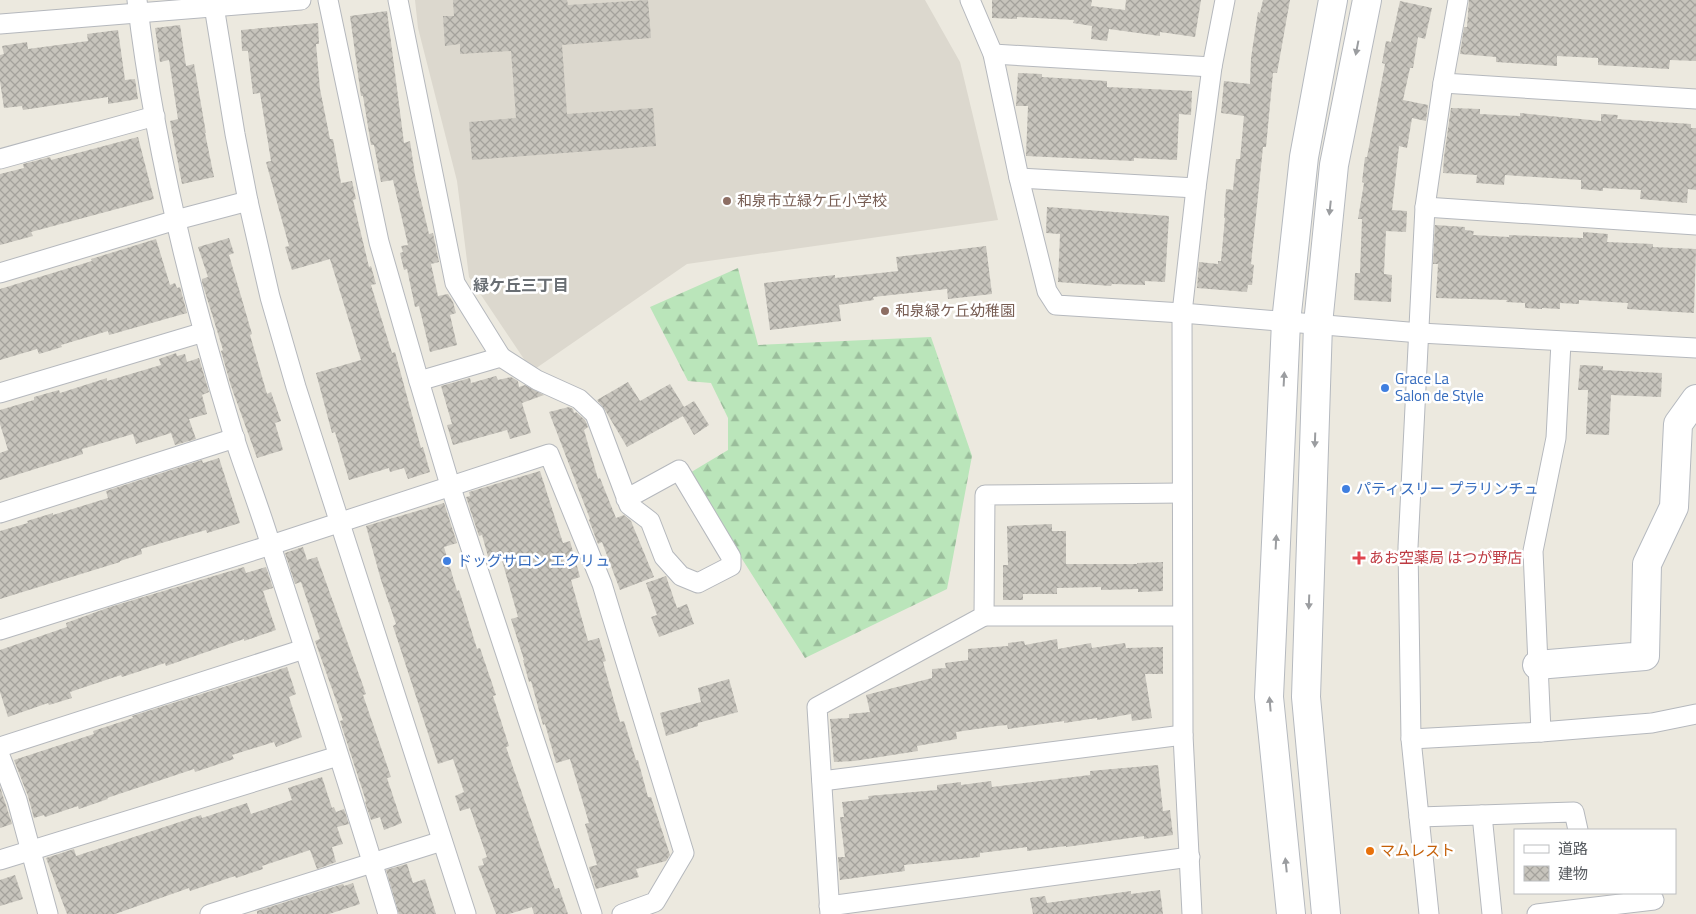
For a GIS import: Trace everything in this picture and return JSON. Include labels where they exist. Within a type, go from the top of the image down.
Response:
[{"type":"street","points":[[0,24],[138,6],[290,0]]},
{"type":"street","points":[[328,0],[380,242],[419,382],[450,485],[592,914]]},
{"type":"street","points":[[398,0],[454,283],[501,357],[537,380],[580,399],[595,414],[626,499],[629,505],[650,521],[664,556],[681,576],[698,582],[731,566],[731,557],[680,470],[626,499]]},
{"type":"street","points":[[970,0],[993,54],[1019,178],[1047,291],[1056,304],[1420,333],[1696,348]]},
{"type":"street","points":[[1192,914],[1183,735],[1182,313],[1212,67],[1226,0]]},
{"type":"street","points":[[1291,914],[1269,697],[1286,322],[1304,157],[1333,0]]},
{"type":"street","points":[[1326,914],[1306,697],[1318,324],[1334,165],[1367,0]]},
{"type":"street","points":[[1428,914],[1411,739],[1408,547],[1425,207],[1443,83],[1458,0]]},
{"type":"street","points":[[214,3],[235,134],[270,297],[293,378],[466,914]]},
{"type":"street","points":[[138,6],[155,116],[176,220],[204,332],[235,438],[271,544],[388,914]]},
{"type":"street","points":[[993,54],[1212,67]]},
{"type":"street","points":[[1443,83],[1696,100]]},
{"type":"street","points":[[0,159],[155,116]]},
{"type":"street","points":[[1019,178],[1196,188]]},
{"type":"street","points":[[0,273],[176,220],[248,201]]},
{"type":"street","points":[[1425,207],[1696,225]]},
{"type":"street","points":[[0,393],[204,332]]},
{"type":"street","points":[[1541,732],[1533,551],[1556,438],[1561,342]]},
{"type":"street","points":[[419,382],[501,357]]},
{"type":"street","points":[[1537,664],[1645,656],[1647,564],[1674,507],[1678,424],[1696,398]]},
{"type":"street","points":[[0,513],[235,438]]},
{"type":"street","points":[[0,630],[549,454],[602,584],[684,853],[654,902],[622,914]]},
{"type":"street","points":[[984,616],[985,495],[1182,493]]},
{"type":"street","points":[[1182,616],[984,616],[817,707],[830,910],[1190,857]]},
{"type":"street","points":[[0,747],[304,649]]},
{"type":"street","points":[[1411,739],[1541,732],[1652,723],[1696,714]]},
{"type":"street","points":[[822,782],[1183,735]]},
{"type":"street","points":[[0,756],[17,800],[48,914]]},
{"type":"street","points":[[0,860],[338,756]]},
{"type":"street","points":[[1419,817],[1574,812],[1578,829]]},
{"type":"street","points":[[1482,815],[1492,914]]},
{"type":"street","points":[[210,914],[442,841]]},
{"type":"street","points":[[1537,914],[1594,900],[1654,900]]},
{"type":"shaded area","name":"和泉市立緑ケ丘小学校","points":[[415,0],[925,0],[960,62],[998,220],[687,264],[532,371],[469,277],[457,181],[418,28]]},
{"type":"green space","points":[[738,268],[758,345],[931,337],[972,456],[947,589],[805,658],[688,474],[728,450],[728,418],[711,383],[688,381],[650,307]]},
{"type":"building","points":[[453,0],[567,0],[568,5],[648,0],[651,38],[562,45],[567,114],[653,108],[656,146],[472,160],[469,122],[516,118],[511,51],[460,54],[460,44],[445,46],[443,16],[454,16]]},
{"type":"building","points":[[992,0],[1092,0],[1091,6],[1125,10],[1126,0],[1201,0],[1195,37],[1160,32],[1160,36],[1109,29],[1107,41],[1091,39],[1092,26],[1073,23],[1074,20],[1017,17],[1017,19],[992,18]]},
{"type":"building","points":[[1263,0],[1290,0],[1277,73],[1273,73],[1266,147],[1263,147],[1251,264],[1254,265],[1252,285],[1248,285],[1247,292],[1197,288],[1199,262],[1218,264],[1218,261],[1221,261],[1226,189],[1233,190],[1236,159],[1240,159],[1244,116],[1221,113],[1224,81],[1250,84],[1251,58],[1258,12],[1260,13]]},
{"type":"building","points":[[1469,0],[1696,0],[1696,61],[1670,60],[1669,69],[1598,65],[1598,58],[1557,56],[1557,66],[1496,62],[1496,57],[1460,54],[1464,27],[1467,27]]},
{"type":"building","points":[[1400,1],[1432,8],[1425,39],[1418,37],[1413,68],[1410,68],[1403,100],[1428,105],[1426,121],[1412,118],[1407,148],[1399,146],[1392,210],[1407,211],[1406,232],[1386,231],[1384,274],[1392,275],[1391,302],[1354,300],[1355,273],[1360,273],[1362,219],[1358,219],[1364,183],[1362,182],[1365,157],[1367,157],[1385,64],[1382,63],[1386,41],[1391,42]]},
{"type":"building","points":[[387,11],[404,143],[410,141],[415,175],[429,234],[433,233],[439,262],[431,264],[438,296],[448,294],[453,302],[456,313],[450,315],[457,345],[430,352],[419,306],[415,307],[407,269],[404,270],[400,253],[403,252],[401,246],[408,245],[393,180],[381,182],[374,145],[371,145],[363,96],[361,96],[350,16]]},
{"type":"building","points":[[318,23],[319,44],[316,44],[320,89],[330,139],[333,139],[341,183],[352,181],[356,199],[353,200],[369,267],[371,266],[376,284],[371,285],[392,353],[395,352],[421,448],[423,447],[430,472],[408,479],[404,468],[390,472],[389,468],[349,480],[335,432],[332,433],[316,373],[361,360],[330,259],[292,270],[285,247],[289,246],[266,162],[271,161],[260,93],[253,94],[248,51],[242,51],[241,30]]},
{"type":"building","points":[[180,25],[186,66],[194,64],[214,177],[182,184],[170,121],[178,119],[169,60],[160,62],[155,28]]},
{"type":"building","points":[[118,30],[125,80],[135,79],[138,99],[108,104],[108,97],[23,110],[22,106],[4,108],[0,81],[0,55],[4,54],[2,46],[27,42],[28,49],[88,41],[87,34]]},
{"type":"building","points":[[1018,73],[1042,74],[1042,77],[1107,81],[1107,87],[1192,91],[1191,115],[1179,114],[1177,160],[1134,158],[1134,161],[1026,156],[1028,106],[1016,106]]},
{"type":"building","points":[[1451,108],[1480,109],[1480,114],[1520,116],[1520,113],[1601,121],[1601,114],[1618,115],[1617,119],[1691,124],[1691,128],[1696,128],[1696,190],[1688,189],[1687,203],[1640,199],[1641,190],[1603,188],[1603,191],[1581,189],[1581,180],[1505,175],[1504,185],[1476,183],[1477,175],[1443,173]]},
{"type":"building","points":[[138,137],[154,199],[31,232],[33,236],[0,245],[0,174],[24,168],[23,164],[50,157],[51,160]]},
{"type":"building","points":[[1047,207],[1169,216],[1165,282],[1145,281],[1145,285],[1112,284],[1111,286],[1058,282],[1060,234],[1046,233]]},
{"type":"building","points":[[1435,225],[1465,227],[1465,230],[1474,231],[1473,235],[1509,237],[1509,235],[1583,238],[1583,232],[1608,234],[1607,242],[1653,244],[1653,247],[1696,249],[1694,313],[1627,309],[1628,303],[1579,300],[1579,304],[1560,303],[1560,309],[1542,309],[1525,308],[1525,303],[1506,302],[1507,300],[1436,298],[1438,264],[1433,264]]},
{"type":"building","points":[[229,238],[234,253],[229,255],[252,334],[250,335],[267,394],[271,392],[281,421],[275,423],[283,450],[257,458],[231,386],[221,351],[223,350],[202,282],[202,279],[208,277],[198,247]]},
{"type":"building","points":[[156,239],[170,285],[175,283],[177,288],[180,287],[187,313],[109,335],[108,331],[61,345],[62,347],[39,354],[37,349],[0,360],[0,289]]},
{"type":"building","points":[[986,246],[992,294],[948,299],[947,289],[873,297],[874,300],[839,305],[841,321],[770,330],[764,283],[835,275],[835,278],[898,271],[896,257]]},
{"type":"building","points":[[176,353],[177,356],[185,354],[187,362],[199,358],[209,392],[202,395],[207,414],[189,419],[196,439],[175,445],[171,433],[136,444],[133,434],[82,449],[83,454],[0,480],[0,453],[8,450],[0,424],[0,410],[59,390],[60,393],[107,378],[107,381],[161,365],[159,359]]},
{"type":"building","points":[[1580,365],[1603,366],[1603,370],[1662,373],[1661,397],[1611,395],[1609,435],[1586,434],[1588,390],[1578,390]]},
{"type":"building","points":[[496,376],[498,380],[511,377],[518,381],[519,387],[525,385],[544,395],[522,403],[531,433],[510,439],[507,430],[453,445],[447,425],[452,424],[441,386],[470,378],[471,383]]},
{"type":"building","points":[[628,382],[640,401],[670,384],[684,407],[694,401],[709,425],[694,435],[683,416],[627,447],[597,400]]},
{"type":"building","points":[[569,407],[573,409],[574,413],[576,412],[585,420],[588,427],[584,430],[598,479],[600,478],[616,518],[624,515],[631,521],[654,577],[620,590],[602,542],[598,544],[549,412]]},
{"type":"building","points":[[219,458],[240,523],[207,533],[206,530],[141,549],[142,554],[120,562],[0,599],[0,531],[53,513],[53,515],[108,498],[106,491],[202,460],[203,463]]},
{"type":"building","points":[[540,471],[563,543],[570,541],[580,577],[571,580],[588,641],[599,638],[606,661],[603,662],[620,722],[624,721],[636,760],[638,760],[648,797],[651,797],[670,855],[666,861],[636,869],[639,877],[596,889],[589,867],[597,865],[585,824],[589,823],[570,759],[556,763],[531,681],[529,682],[511,619],[518,617],[501,557],[489,560],[482,535],[479,536],[466,497],[470,496],[469,492]]},
{"type":"building","points":[[444,503],[457,543],[444,547],[457,591],[459,590],[477,649],[480,648],[496,695],[493,696],[509,746],[506,747],[555,889],[559,888],[568,914],[534,914],[532,907],[509,914],[496,914],[478,866],[484,865],[482,859],[487,857],[470,808],[460,811],[455,796],[464,792],[453,759],[438,764],[393,626],[396,624],[366,526]]},
{"type":"building","points":[[1052,524],[1052,531],[1066,531],[1066,564],[1163,562],[1163,591],[1138,592],[1138,589],[1101,590],[1101,587],[1057,588],[1057,594],[1023,594],[1023,600],[1003,600],[1003,565],[1008,565],[1007,526]]},
{"type":"building","points":[[303,547],[307,560],[317,557],[366,694],[363,695],[391,777],[387,778],[402,823],[384,830],[380,817],[371,820],[340,721],[343,720],[315,641],[320,639],[301,582],[295,584],[285,553]]},
{"type":"building","points":[[244,567],[246,573],[266,567],[273,588],[263,591],[276,630],[166,666],[165,663],[122,677],[121,675],[70,692],[72,698],[49,705],[48,703],[8,717],[0,692],[0,650],[67,627],[66,623],[110,607]]},
{"type":"building","points":[[666,576],[677,608],[687,604],[694,624],[659,637],[651,617],[657,615],[646,583]]},
{"type":"building","points":[[1057,639],[1058,649],[1091,643],[1092,648],[1125,643],[1126,648],[1163,647],[1163,674],[1145,674],[1152,718],[1132,721],[1131,714],[1097,720],[1097,718],[1064,723],[1064,721],[1008,729],[1007,725],[997,726],[956,732],[957,739],[917,746],[918,751],[854,761],[834,762],[830,719],[849,718],[849,714],[870,712],[866,695],[932,678],[932,669],[946,668],[945,663],[968,660],[968,649],[1008,646],[1008,643],[1024,641],[1025,645]]},
{"type":"building","points":[[287,667],[296,694],[289,697],[302,737],[276,747],[274,742],[232,755],[234,759],[195,772],[194,769],[79,809],[78,806],[45,817],[44,815],[34,818],[14,760],[94,734],[93,731],[133,718],[132,716]]},
{"type":"building","points":[[729,679],[738,712],[698,723],[698,726],[666,736],[660,713],[701,702],[698,688]]},
{"type":"building","points":[[1158,765],[1163,811],[1170,810],[1173,835],[1144,839],[1144,836],[1027,851],[1027,847],[980,853],[980,857],[904,865],[905,871],[840,880],[838,857],[845,857],[840,817],[844,817],[842,802],[869,799],[868,796],[937,790],[937,785],[961,782],[961,785],[991,781],[992,787],[1090,775],[1090,771]]},
{"type":"building","points":[[322,777],[332,808],[334,807],[336,812],[344,809],[349,824],[337,827],[343,844],[332,847],[336,862],[317,869],[310,850],[262,866],[263,869],[236,878],[235,876],[190,891],[189,888],[115,914],[67,914],[46,858],[74,849],[76,856],[201,815],[202,818],[247,803],[251,814],[292,800],[288,788]]},
{"type":"building","points":[[0,787],[12,824],[0,828]]},
{"type":"building","points":[[407,864],[413,883],[425,879],[436,914],[399,914],[386,870]]},
{"type":"building","points":[[15,875],[23,899],[0,906],[0,880]]},
{"type":"building","points":[[353,883],[360,904],[329,914],[257,914],[257,911],[343,884],[344,886]]},
{"type":"building","points":[[1160,890],[1163,914],[1033,914],[1030,898],[1045,896],[1047,903],[1131,891],[1131,894]]},
{"type":"place","name":"和泉市立緑ケ丘小学校","points":[[727,201]]},
{"type":"place","name":"和泉緑ケ丘幼稚園","points":[[885,311]]},
{"type":"place","name":"Grace La Salon de Style","points":[[1385,388]]},
{"type":"place","name":"パティスリー プラリンチュ","points":[[1346,489]]},
{"type":"place","name":"あお空薬局 はつが野店","points":[[1359,558]]},
{"type":"place","name":"ドッグサロン エクリュ","points":[[447,561]]},
{"type":"place","name":"マムレスト","points":[[1370,851]]},
{"type":"district","name":"緑ケ丘三丁目","points":[[521,285]]}]
